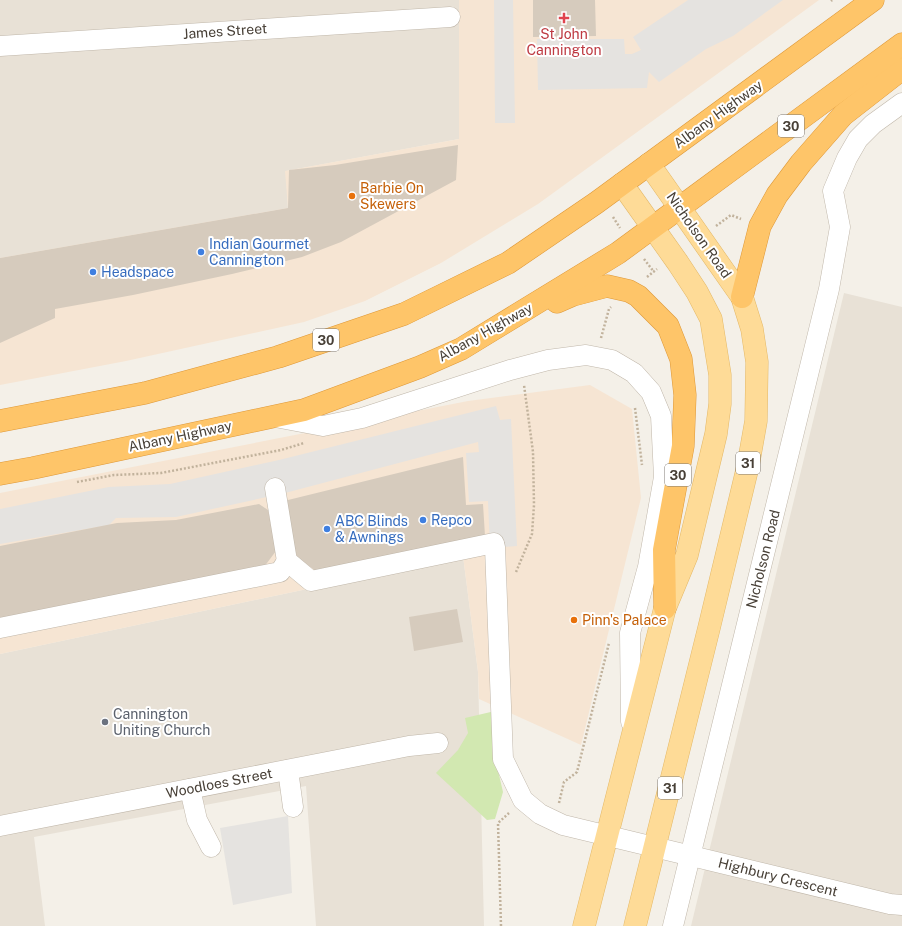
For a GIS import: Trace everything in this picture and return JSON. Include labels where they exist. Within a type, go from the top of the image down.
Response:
[{"type":"highway","name":"Albany Highway","points":[[0,422],[145,393],[278,357],[404,314],[508,264],[622,184],[873,0]]},
{"type":"highway","name":"Albany Highway","points":[[0,474],[304,410],[420,367],[461,349],[618,253],[902,44]]},
{"type":"highway","name":"30","points":[[742,297],[760,226],[777,195],[801,163],[843,115],[902,69]]},
{"type":"highway","name":"30","points":[[499,327],[572,295],[607,286],[629,291],[638,296],[668,326],[681,359],[685,395],[683,446],[664,550],[666,608]]},
{"type":"main road","name":"Nicholson Road","points":[[635,926],[710,628],[748,466],[756,421],[757,362],[752,329],[742,297],[649,164]]},
{"type":"main road","points":[[584,926],[666,608],[687,555],[702,495],[720,404],[720,375],[711,319],[697,292],[622,184]]},
{"type":"street","name":"James Street","points":[[0,46],[450,17]]},
{"type":"street","name":"Nicholson Road","points":[[673,926],[829,289],[840,227],[833,191],[847,158],[858,139],[873,124],[902,103]]},
{"type":"street","points":[[272,416],[323,426],[362,418],[510,370],[548,360],[586,355],[612,360],[634,373],[651,392],[661,416],[664,477],[648,567],[630,633],[632,738]]},
{"type":"street","points":[[275,488],[287,561],[311,581],[494,545],[498,598],[504,759],[523,800],[540,814],[563,825],[655,847]]},
{"type":"street","points":[[0,628],[280,572],[287,561]]},
{"type":"street","name":"Woodloes Street","points":[[0,826],[409,746],[438,743]]},
{"type":"street","points":[[288,770],[293,807]]},
{"type":"street","points":[[190,789],[197,820],[211,847]]},
{"type":"street","name":"Highbury Crescent","points":[[655,847],[890,904],[902,905]]},
{"type":"path","points":[[498,598],[518,569],[532,534],[533,452],[528,404],[524,384]]},
{"type":"path","points":[[635,406],[643,472]]},
{"type":"path","points":[[554,820],[564,782],[577,772],[609,641]]},
{"type":"path","points":[[498,823],[501,926]]},
{"type":"shaded area","points":[[0,0],[459,0],[459,139],[286,171],[288,208],[0,258]]},
{"type":"shaded area","points":[[459,0],[819,0],[538,204],[441,263],[365,301],[304,322],[126,361],[0,385],[0,258],[288,208],[285,171],[459,139]]},
{"type":"shaded area","points":[[494,0],[513,0],[515,123],[495,123]]},
{"type":"shaded area","points":[[688,0],[783,0],[733,36],[706,49],[659,82],[649,72],[647,88],[538,90],[537,39],[624,39],[625,54],[632,54],[641,50],[633,37]]},
{"type":"shaded area","points":[[844,293],[902,307],[902,926],[691,926]]},
{"type":"shaded area","points":[[590,385],[632,409],[641,498],[581,745],[479,699],[478,672],[463,556],[0,654],[0,493],[468,401]]},
{"type":"shaded area","points":[[496,406],[500,420],[511,419],[517,546],[490,548],[488,501],[469,502],[466,453],[479,452],[478,442],[285,493],[176,517],[116,518],[109,525],[0,544],[0,509],[109,487],[170,484],[279,460]]},
{"type":"shaded area","points":[[463,556],[478,672],[484,926],[316,926],[306,786],[34,837],[45,926],[0,926],[0,654]]},
{"type":"shaded area","points":[[288,816],[292,893],[233,905],[220,828]]},
{"type":"green space","points":[[495,711],[494,753],[503,792],[495,819],[487,820],[436,773],[458,750],[468,733],[465,718]]},
{"type":"building","name":"St John Cannington","points":[[533,0],[595,0],[596,36],[533,37]]},
{"type":"building","points":[[458,145],[456,180],[341,242],[302,257],[232,274],[133,295],[55,309],[55,318],[0,343],[0,258],[288,208],[289,170],[335,165]]},
{"type":"building","name":"Repco","points":[[463,457],[466,505],[483,504],[485,536],[316,571],[297,557],[284,501]]},
{"type":"building","points":[[259,504],[268,510],[276,551],[264,567],[0,620],[0,546],[117,523],[176,520]]},
{"type":"building","points":[[457,609],[463,642],[414,651],[409,617]]},
{"type":"place","name":"St John Cannington","points":[[564,18]]},
{"type":"place","name":"Barbie On Skewers","points":[[352,196]]},
{"type":"place","name":"Indian Gourmet Cannington","points":[[201,252]]},
{"type":"place","name":"Headspace","points":[[93,272]]},
{"type":"place","name":"Repco","points":[[423,520]]},
{"type":"place","name":"ABC Blinds & Awnings","points":[[327,529]]},
{"type":"place","name":"Pinn's Palace","points":[[574,620]]},
{"type":"place","name":"Cannington Uniting Church","points":[[105,722]]}]
